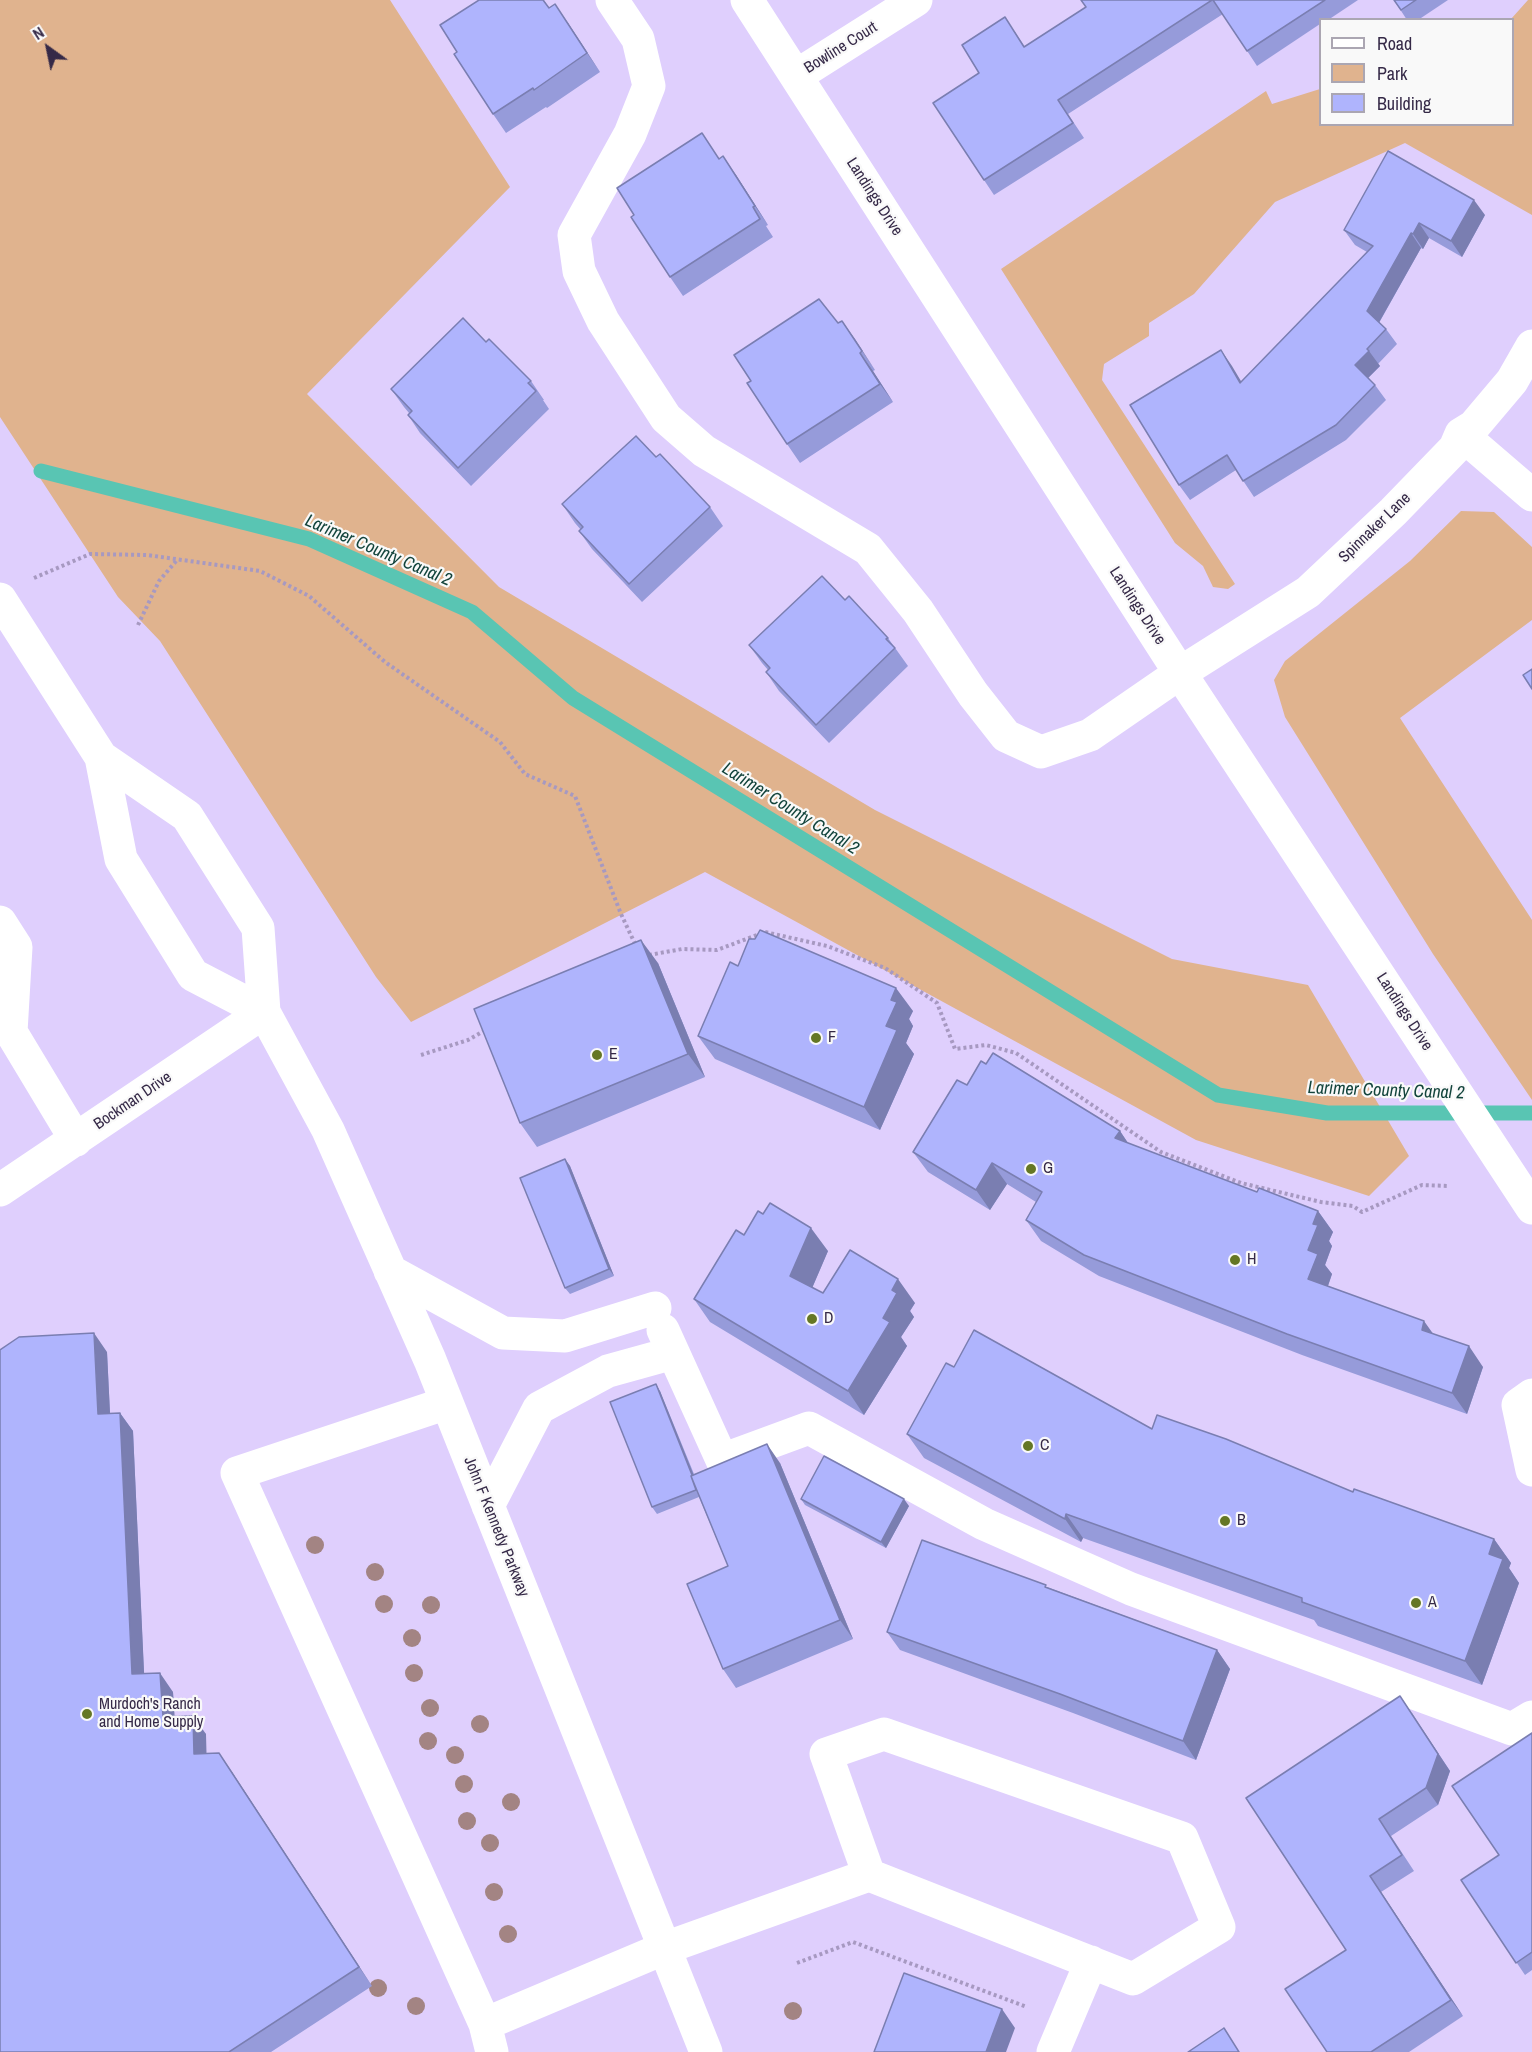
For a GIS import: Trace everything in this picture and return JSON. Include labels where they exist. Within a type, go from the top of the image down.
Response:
[{"type":"street","name":"Spinnaker Lane","points":[[612,0],[638,39],[649,86],[630,134],[574,235],[579,270],[603,321],[666,418],[705,451],[868,549],[918,611],[973,694],[1006,736],[1041,752],[1090,735],[1180,673],[1308,592],[1393,512],[1455,448],[1461,434],[1474,426],[1512,381],[1532,346]]},
{"type":"street","name":"Landings Drive","points":[[747,0],[1180,673],[1532,1208]]},
{"type":"street","name":"Bowline Court","points":[[796,76],[916,0]]},
{"type":"street","points":[[1461,434],[1532,495]]},
{"type":"street","name":"John F Kennedy Parkway","points":[[0,600],[101,757],[121,859],[193,975],[264,1012]]},
{"type":"street","name":"John F Kennedy Parkway","points":[[101,757],[188,816],[258,928],[264,1012],[328,1130],[447,1403],[706,2052]]},
{"type":"street","points":[[0,922],[16,946],[10,1032],[76,1140]]},
{"type":"street","name":"Bockman Drive","points":[[0,1190],[264,1012]]},
{"type":"street","points":[[390,1271],[503,1333],[566,1336],[664,1330]]},
{"type":"street","points":[[488,1506],[539,1408],[608,1371],[664,1330]]},
{"type":"street","points":[[664,1330],[722,1460],[809,1428],[984,1524],[1131,1589],[1512,1730],[1532,1717]]},
{"type":"street","points":[[1532,1395],[1518,1405],[1532,1470]]},
{"type":"street","points":[[447,1403],[237,1473],[488,2038],[664,1948],[869,1875],[1133,1979],[1219,1928],[1182,1839],[884,1734],[826,1754],[869,1875]]},
{"type":"street","points":[[1053,2052],[1090,1962]]},
{"type":"path","points":[[29,580],[90,554],[147,555],[260,571],[309,596],[385,662],[500,742],[525,774],[575,796],[621,914],[636,946]]},
{"type":"path","points":[[138,625],[159,581],[177,560]]},
{"type":"path","points":[[642,957],[682,949],[717,950],[765,932],[827,946],[885,968],[937,1003],[955,1049],[986,1045],[1016,1053],[1161,1152],[1241,1183],[1321,1202],[1353,1206],[1362,1212],[1422,1185],[1448,1186]]},
{"type":"path","points":[[421,1054],[468,1040],[496,1023]]},
{"type":"path","points":[[797,1963],[854,1942],[1034,2010]]},
{"type":"green space","points":[[0,0],[390,0],[510,187],[307,394],[499,587],[875,810],[1172,959],[1308,985],[1409,1156],[1369,1196],[1196,1140],[705,872],[411,1022],[376,977],[160,641],[118,597],[0,417]]},
{"type":"green space","points":[[1528,0],[1532,0],[1532,215],[1405,143],[1275,202],[1194,294],[1149,323],[1149,336],[1104,364],[1102,380],[1235,584],[1228,589],[1213,587],[1203,566],[1175,543],[1001,269],[1266,91],[1272,104],[1319,89],[1319,126],[1514,126],[1514,18],[1512,18]]},
{"type":"green space","points":[[1461,511],[1494,512],[1532,547],[1532,620],[1400,718],[1532,920],[1532,1100],[1433,954],[1285,717],[1274,680],[1285,661],[1410,561]]},
{"type":"building","points":[[479,0],[543,0],[549,8],[555,4],[587,53],[534,90],[533,88],[493,114],[454,54],[457,52],[440,25]]},
{"type":"building","points":[[1081,0],[1212,0],[1058,100],[1073,123],[984,180],[933,103],[979,73],[962,45],[1005,17],[1024,47],[1086,7]]},
{"type":"building","points":[[1213,0],[1325,0],[1247,51]]},
{"type":"building","points":[[1394,0],[1416,0],[1401,10]]},
{"type":"building","points":[[702,133],[719,159],[723,156],[755,206],[753,207],[760,219],[670,277],[631,217],[634,215],[617,188]]},
{"type":"building","points":[[1388,151],[1474,200],[1451,241],[1419,223],[1413,234],[1411,233],[1367,311],[1386,329],[1355,365],[1375,385],[1336,425],[1243,481],[1227,455],[1179,485],[1130,405],[1221,350],[1240,383],[1373,246],[1344,230]]},
{"type":"building","points":[[819,299],[838,323],[842,321],[880,384],[787,444],[747,383],[751,381],[734,355]]},
{"type":"building","points":[[463,318],[486,342],[489,339],[531,381],[528,383],[536,391],[458,468],[408,415],[412,411],[391,389]]},
{"type":"building","points":[[636,436],[656,457],[660,454],[710,507],[629,584],[579,531],[583,527],[562,504]]},
{"type":"building","points":[[822,576],[845,600],[849,596],[895,648],[816,725],[766,672],[770,668],[749,645]]},
{"type":"building","points":[[1532,669],[1532,689],[1523,675]]},
{"type":"building","name":"F","points":[[760,930],[896,988],[891,1000],[897,1002],[886,1026],[897,1030],[864,1107],[698,1036],[730,962],[738,966],[749,939],[755,939]]},
{"type":"building","name":"E","points":[[641,940],[688,1054],[520,1123],[474,1009]]},
{"type":"building","points":[[993,1053],[1120,1131],[1115,1138],[1257,1192],[1259,1188],[1318,1211],[1313,1224],[1318,1225],[1308,1250],[1318,1254],[1308,1279],[1424,1321],[1422,1330],[1469,1346],[1452,1393],[1287,1334],[1084,1255],[1026,1220],[1042,1192],[992,1163],[976,1190],[913,1152],[957,1080],[967,1085],[981,1061],[986,1064]]},
{"type":"building","points":[[565,1159],[609,1269],[565,1288],[520,1178]]},
{"type":"building","name":"D","points":[[770,1203],[811,1228],[790,1276],[823,1293],[850,1250],[898,1279],[892,1290],[897,1293],[883,1318],[890,1322],[848,1391],[694,1299],[736,1230],[744,1235],[758,1211],[763,1214]]},
{"type":"building","points":[[974,1330],[1152,1429],[1157,1415],[1226,1439],[1353,1492],[1354,1489],[1494,1539],[1489,1554],[1503,1559],[1465,1661],[1302,1602],[1302,1598],[1066,1514],[1065,1519],[907,1434],[946,1363],[954,1367]]},
{"type":"building","name":"Murdoch's Ranch and Home Supply","points":[[94,1333],[98,1414],[120,1413],[132,1674],[160,1673],[163,1717],[193,1716],[194,1754],[219,1753],[359,1967],[229,2052],[0,2052],[0,1350],[19,1337]]},
{"type":"building","points":[[656,1384],[696,1490],[652,1507],[610,1402]]},
{"type":"building","points":[[767,1444],[840,1620],[723,1669],[687,1584],[728,1566],[691,1476]]},
{"type":"building","points":[[824,1456],[904,1499],[881,1542],[801,1499]]},
{"type":"building","points":[[922,1540],[1217,1650],[1183,1741],[887,1632]]},
{"type":"building","points":[[1400,1696],[1438,1754],[1426,1788],[1379,1819],[1402,1855],[1370,1876],[1451,2000],[1371,2052],[1327,2052],[1285,1989],[1346,1950],[1246,1798]]},
{"type":"building","points":[[1532,1733],[1532,1952],[1516,1963],[1461,1880],[1499,1855],[1452,1786]]},
{"type":"building","points":[[904,1973],[1002,2009],[986,2052],[874,2052]]},
{"type":"building","points":[[1224,2028],[1239,2052],[1188,2052]]},
{"type":"waterway","name":"Larimer County Canal 2","points":[[41,471],[309,539],[472,612],[573,698],[1218,1095],[1327,1113],[1532,1113]]},
{"type":"place","name":"F","points":[[816,1038]]},
{"type":"place","name":"E","points":[[597,1055]]},
{"type":"place","name":"G","points":[[1031,1169]]},
{"type":"place","name":"H","points":[[1235,1260]]},
{"type":"place","name":"D","points":[[812,1319]]},
{"type":"place","name":"C","points":[[1028,1446]]},
{"type":"place","name":"B","points":[[1225,1521]]},
{"type":"place","name":"A","points":[[1416,1603]]},
{"type":"place","name":"Murdoch's Ranch and Home Supply","points":[[87,1714]]}]
